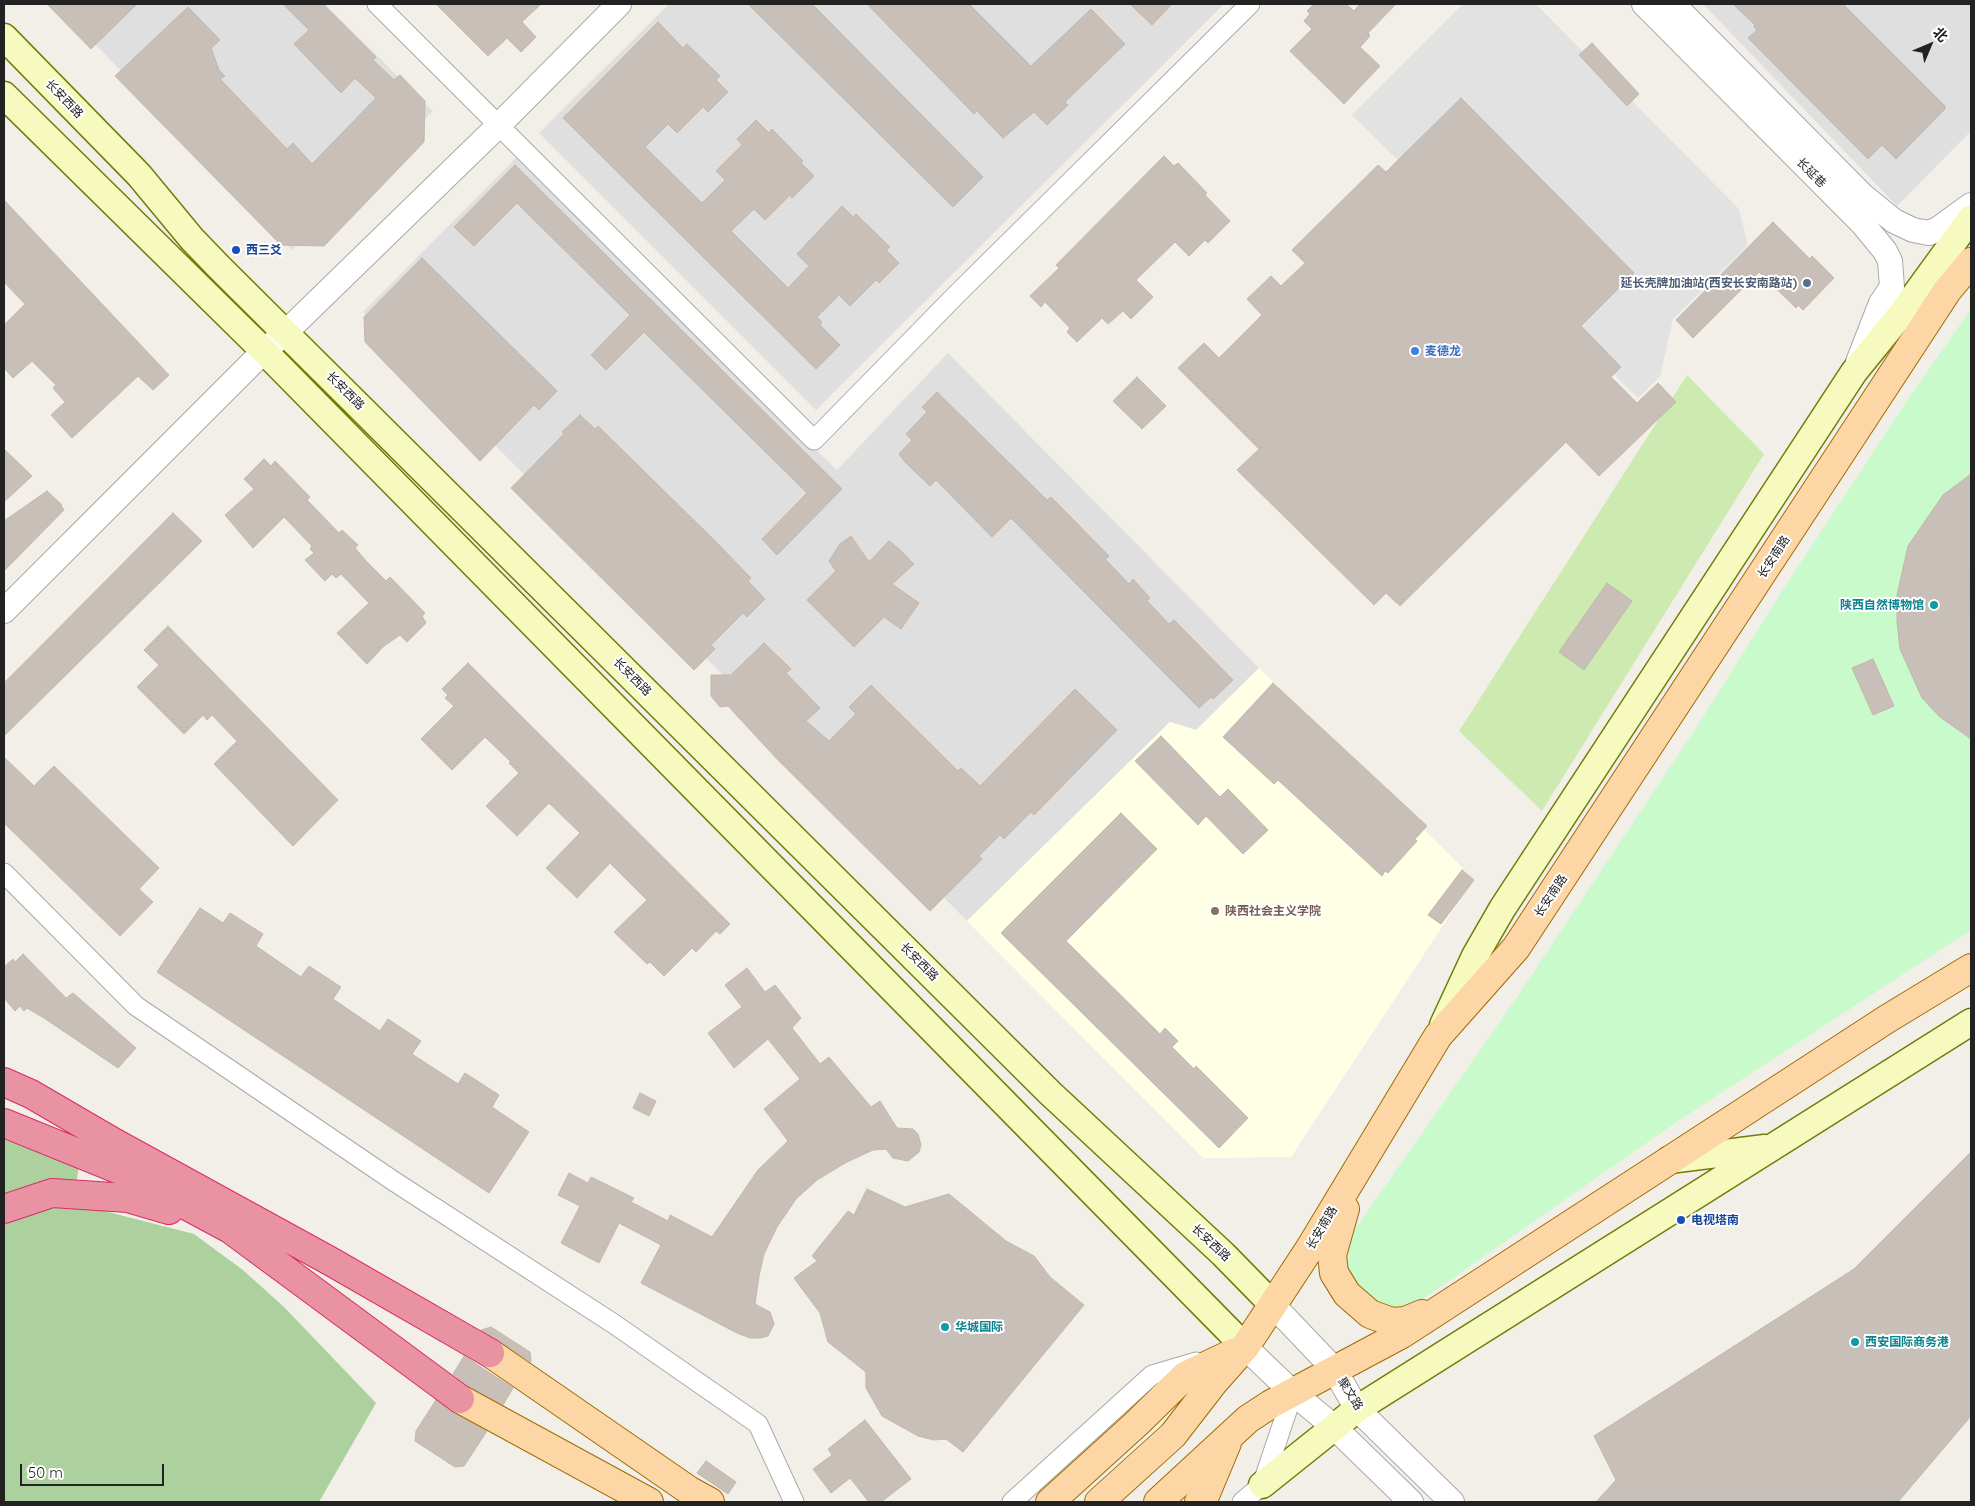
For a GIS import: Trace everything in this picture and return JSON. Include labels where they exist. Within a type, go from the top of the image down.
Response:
[{"type":"highway","points":[[4,1082],[31,1094],[490,1353]]},
{"type":"highway","points":[[4,1096],[115,1143]]},
{"type":"highway","points":[[4,1123],[120,1170],[230,1229],[460,1399]]},
{"type":"highway","points":[[4,1209],[52,1193],[128,1198],[230,1229]]},
{"type":"main road","name":"长安西路","points":[[4,37],[139,175],[192,239],[1043,1086],[1223,1254],[1272,1304]]},
{"type":"main road","points":[[4,95],[264,350],[1245,1347],[1185,1376],[1136,1424],[1050,1502]]},
{"type":"main road","points":[[1438,1036],[1475,956],[1502,909],[1854,372],[1902,313],[1971,218]]},
{"type":"main road","name":"长安南路","points":[[1099,1502],[1173,1435],[1214,1382],[1245,1347],[1359,1167],[1438,1036],[1516,948],[1947,291],[1971,262]]},
{"type":"main road","points":[[1158,1502],[1248,1419],[1334,1369],[1402,1334],[1887,1019],[1971,968]]},
{"type":"main road","points":[[1262,1485],[1333,1426],[1357,1409],[1971,1023]]},
{"type":"main road","points":[[1669,1160],[1773,1147]]},
{"type":"main road","points":[[1359,1167],[1332,1255],[1334,1273],[1339,1284],[1358,1305],[1370,1314],[1392,1322],[1405,1320],[1451,1303]]},
{"type":"main road","points":[[490,1353],[690,1491],[710,1502]]},
{"type":"main road","points":[[460,1399],[649,1502]]},
{"type":"main road","points":[[1199,1502],[1204,1498],[1231,1435]]},
{"type":"street","points":[[377,4],[814,440],[957,294],[1250,4]]},
{"type":"street","points":[[4,611],[264,350],[286,332],[499,125],[619,4]]},
{"type":"street","name":"长延巷","points":[[1644,4],[1862,223],[1885,251],[1890,261],[1892,286],[1881,303],[1854,372]]},
{"type":"street","name":"长延巷","points":[[1673,4],[1862,195],[1894,221],[1913,230],[1929,233],[1938,229],[1971,205]]},
{"type":"street","points":[[4,873],[136,1006],[392,1180],[614,1324],[758,1424],[794,1502]]},
{"type":"street","name":"聚文路","points":[[1272,1304],[1334,1369],[1357,1409],[1452,1502]]},
{"type":"street","points":[[1012,1502],[1152,1375],[1245,1347],[1293,1393],[1333,1426],[1411,1502]]},
{"type":"street","points":[[1242,1502],[1262,1485],[1293,1393]]},
{"type":"shaded area","points":[[57,4],[325,4],[433,111],[292,250]]},
{"type":"shaded area","points":[[669,4],[1224,4],[816,410],[539,133]]},
{"type":"shaded area","points":[[1463,4],[1536,4],[1739,209],[1748,245],[1673,319],[1660,376],[1638,398],[1352,115]]},
{"type":"shaded area","points":[[1703,4],[1971,4],[1971,131],[1897,206]]},
{"type":"shaded area","points":[[516,158],[837,470],[948,353],[1259,668],[1196,731],[1170,722],[967,921],[363,312]]},
{"type":"shaded area","name":"陕西社会主义学院","points":[[1259,668],[1463,868],[1459,901],[1291,1157],[1203,1158],[967,921],[1170,722],[1196,730]]},
{"type":"green space","points":[[1971,309],[1971,930],[1678,1121],[1410,1308],[1397,1315],[1360,1298],[1341,1257],[1346,1242],[1513,1003],[1698,725],[1784,588],[1908,399]]},
{"type":"green space","points":[[1687,375],[1764,454],[1542,811],[1459,731]]},
{"type":"green space","points":[[4,1129],[79,1166],[73,1203],[194,1234],[243,1270],[284,1307],[376,1403],[319,1502],[4,1502]]},
{"type":"building","points":[[47,4],[137,4],[91,49]]},
{"type":"building","points":[[283,4],[323,4],[376,57],[373,60],[394,80],[400,75],[425,101],[424,142],[324,246],[281,245],[115,76],[188,7],[220,40],[211,48],[219,70],[225,76],[220,79],[287,149],[293,143],[312,164],[376,98],[355,78],[341,93],[294,44],[309,30]]},
{"type":"building","points":[[436,4],[541,4],[522,22],[536,37],[521,52],[507,38],[488,56]]},
{"type":"building","points":[[748,4],[812,4],[983,177],[953,207]]},
{"type":"building","points":[[867,4],[969,4],[1031,66],[1091,9],[1125,44],[1065,102],[1068,105],[1047,125],[1034,112],[1003,138],[977,111],[974,114]]},
{"type":"building","points":[[1130,4],[1172,4],[1152,25]]},
{"type":"building","points":[[1314,4],[1346,4],[1354,11],[1360,4],[1396,4],[1368,33],[1370,36],[1360,47],[1380,66],[1344,104],[1290,51],[1312,29],[1304,21],[1310,14],[1307,11]]},
{"type":"building","points":[[1733,4],[1843,4],[1945,106],[1945,109],[1896,159],[1882,145],[1868,159],[1748,38],[1757,30],[1754,27],[1755,25]]},
{"type":"building","points":[[658,22],[683,48],[687,44],[720,76],[716,80],[728,92],[708,112],[703,107],[677,133],[668,124],[645,147],[702,203],[725,180],[716,171],[742,145],[737,139],[756,120],[769,133],[772,129],[803,161],[801,163],[814,176],[792,198],[790,195],[765,220],[754,209],[731,231],[788,288],[809,266],[797,254],[842,206],[853,217],[856,214],[890,247],[886,250],[899,263],[879,283],[876,280],[850,306],[839,295],[817,317],[822,322],[820,325],[840,345],[816,369],[563,118]]},
{"type":"building","points":[[1592,43],[1639,94],[1627,106],[1579,55]]},
{"type":"building","name":"麦德龙","points":[[1461,98],[1634,273],[1581,326],[1621,367],[1611,377],[1637,403],[1658,383],[1676,402],[1599,476],[1566,442],[1400,606],[1386,593],[1374,605],[1237,470],[1259,449],[1178,368],[1204,343],[1219,358],[1262,315],[1247,299],[1271,276],[1281,286],[1305,263],[1292,250],[1378,165],[1386,172]]},
{"type":"building","points":[[1164,156],[1174,166],[1178,163],[1207,193],[1205,195],[1230,221],[1208,243],[1205,240],[1189,256],[1175,242],[1136,280],[1153,297],[1131,319],[1123,311],[1108,324],[1102,318],[1077,342],[1067,332],[1070,328],[1045,302],[1041,307],[1030,296],[1059,268],[1056,265]]},
{"type":"building","points":[[515,165],[842,489],[777,555],[762,539],[807,493],[644,332],[606,370],[591,355],[630,315],[517,203],[474,246],[454,227]]},
{"type":"building","points":[[4,200],[169,375],[153,390],[138,376],[72,438],[51,415],[65,402],[53,388],[56,385],[32,361],[13,378],[4,368],[4,325],[25,304],[4,282]]},
{"type":"building","points":[[1773,222],[1810,259],[1812,256],[1834,278],[1803,310],[1798,305],[1796,308],[1759,272],[1693,338],[1676,320]]},
{"type":"building","points":[[422,258],[557,391],[539,410],[534,405],[480,461],[365,342],[364,317]]},
{"type":"building","points":[[1137,377],[1166,406],[1142,429],[1113,401]]},
{"type":"building","points":[[937,392],[1047,500],[1051,497],[1109,556],[1105,559],[1129,584],[1133,579],[1150,598],[1147,601],[1169,624],[1174,620],[1233,680],[1213,699],[1211,697],[1199,708],[1011,518],[992,537],[936,480],[930,486],[905,462],[899,454],[912,440],[906,434],[927,412],[922,407]]},
{"type":"building","points":[[580,415],[595,429],[598,426],[715,541],[751,578],[748,581],[765,599],[747,617],[743,613],[711,645],[715,649],[694,670],[511,488]]},
{"type":"building","points":[[4,449],[32,476],[4,502]]},
{"type":"building","points":[[264,459],[271,466],[275,461],[310,497],[307,500],[339,533],[342,530],[358,545],[355,548],[367,562],[386,581],[390,577],[425,613],[422,616],[426,623],[407,642],[400,635],[384,646],[367,664],[337,633],[369,603],[341,574],[336,578],[332,574],[325,581],[305,560],[314,553],[310,549],[312,546],[284,517],[253,548],[225,515],[254,489],[244,479]]},
{"type":"building","name":"陕西自然博物馆","points":[[1971,474],[1971,739],[1940,717],[1922,698],[1900,649],[1897,595],[1908,546],[1943,495]]},
{"type":"building","points":[[47,491],[62,505],[64,510],[4,571],[4,521]]},
{"type":"building","points":[[173,513],[202,541],[4,736],[4,683]]},
{"type":"building","points":[[851,536],[869,562],[889,541],[899,549],[914,564],[892,584],[919,603],[901,629],[884,617],[854,647],[807,600],[836,571],[829,561],[840,544]]},
{"type":"building","points":[[1607,583],[1632,601],[1584,670],[1559,652]]},
{"type":"building","points":[[168,626],[338,800],[293,846],[214,764],[237,741],[212,715],[207,720],[203,715],[184,734],[137,687],[159,665],[144,650]]},
{"type":"building","points":[[764,643],[791,669],[786,673],[820,708],[806,721],[829,741],[856,714],[849,707],[871,685],[958,771],[961,768],[980,786],[1075,689],[1117,730],[1034,815],[1031,812],[1004,839],[1000,835],[979,856],[982,859],[930,911],[778,760],[728,706],[720,707],[711,696],[711,675],[731,675]]},
{"type":"building","points":[[1873,659],[1894,706],[1873,715],[1852,668]]},
{"type":"building","points":[[468,663],[730,924],[720,934],[716,931],[696,952],[692,948],[664,976],[650,962],[647,964],[614,932],[647,900],[610,863],[577,898],[546,868],[580,833],[549,803],[517,836],[486,806],[519,773],[509,763],[511,762],[485,737],[452,770],[421,739],[454,706],[445,698],[448,695],[442,689]]},
{"type":"building","points":[[1273,683],[1427,826],[1415,839],[1417,841],[1388,873],[1385,871],[1382,876],[1278,780],[1274,784],[1223,737]]},
{"type":"building","points":[[1161,736],[1220,797],[1228,789],[1268,830],[1243,854],[1206,816],[1198,825],[1135,761]]},
{"type":"building","points":[[4,757],[34,786],[54,766],[159,868],[139,889],[153,902],[120,936],[4,823]]},
{"type":"building","points":[[1121,813],[1157,849],[1066,941],[1160,1034],[1165,1028],[1178,1041],[1172,1047],[1194,1069],[1196,1066],[1248,1118],[1219,1148],[1001,933]]},
{"type":"building","points":[[1462,870],[1474,880],[1441,924],[1428,915]]},
{"type":"building","points":[[200,908],[223,923],[230,913],[263,934],[256,946],[301,977],[309,966],[341,987],[333,999],[380,1031],[388,1019],[421,1041],[412,1054],[458,1084],[465,1073],[499,1095],[492,1107],[529,1132],[489,1193],[157,972]]},
{"type":"building","points":[[23,954],[66,998],[73,993],[136,1048],[118,1068],[27,1008],[24,1011],[20,1006],[15,1011],[4,998],[4,967],[13,959],[15,962]]},
{"type":"building","points":[[747,968],[765,992],[775,985],[801,1018],[792,1028],[820,1064],[829,1057],[871,1107],[880,1101],[897,1128],[913,1129],[918,1134],[921,1145],[919,1152],[908,1161],[893,1158],[886,1149],[873,1150],[847,1162],[817,1180],[796,1199],[777,1227],[764,1254],[755,1304],[770,1312],[774,1324],[768,1336],[761,1338],[750,1338],[737,1333],[641,1283],[661,1245],[619,1223],[599,1263],[561,1243],[580,1206],[558,1195],[569,1173],[588,1183],[591,1177],[634,1198],[631,1202],[668,1221],[670,1215],[712,1237],[758,1170],[788,1141],[764,1109],[800,1079],[768,1039],[734,1068],[708,1033],[742,1007],[725,985]]},
{"type":"building","points":[[640,1093],[656,1101],[649,1116],[633,1108]]},
{"type":"building","name":"西安国际商务港","points":[[1971,1152],[1971,1416],[1898,1502],[1596,1502],[1616,1480],[1594,1436],[1854,1269]]},
{"type":"building","name":"华城国际","points":[[867,1189],[905,1207],[949,1194],[1006,1241],[1034,1256],[1050,1277],[1084,1305],[963,1452],[946,1439],[934,1440],[918,1436],[882,1416],[866,1388],[866,1372],[828,1342],[820,1313],[794,1278],[817,1261],[812,1256],[848,1211],[854,1215]]},
{"type":"building","points":[[491,1327],[530,1352],[531,1362],[481,1330]]},
{"type":"building","points":[[464,1356],[513,1388],[503,1405],[468,1386],[453,1374]]},
{"type":"building","points":[[436,1400],[453,1413],[487,1431],[464,1466],[455,1467],[415,1441],[416,1431]]},
{"type":"building","points":[[865,1420],[911,1479],[881,1502],[869,1502],[850,1478],[831,1493],[813,1469],[832,1455],[828,1449]]},
{"type":"building","points":[[706,1461],[736,1482],[728,1494],[697,1473]]},
{"type":"place","name":"西三爻","points":[[236,250]]},
{"type":"place","name":"延长壳牌加油站(西安长安南路站)","points":[[1807,283]]},
{"type":"place","name":"麦德龙","points":[[1415,351]]},
{"type":"place","name":"陕西自然博物馆","points":[[1934,605]]},
{"type":"place","name":"陕西社会主义学院","points":[[1215,911]]},
{"type":"place","name":"电视塔南","points":[[1681,1220]]},
{"type":"place","name":"华城国际","points":[[945,1327]]},
{"type":"place","name":"西安国际商务港","points":[[1855,1342]]}]
